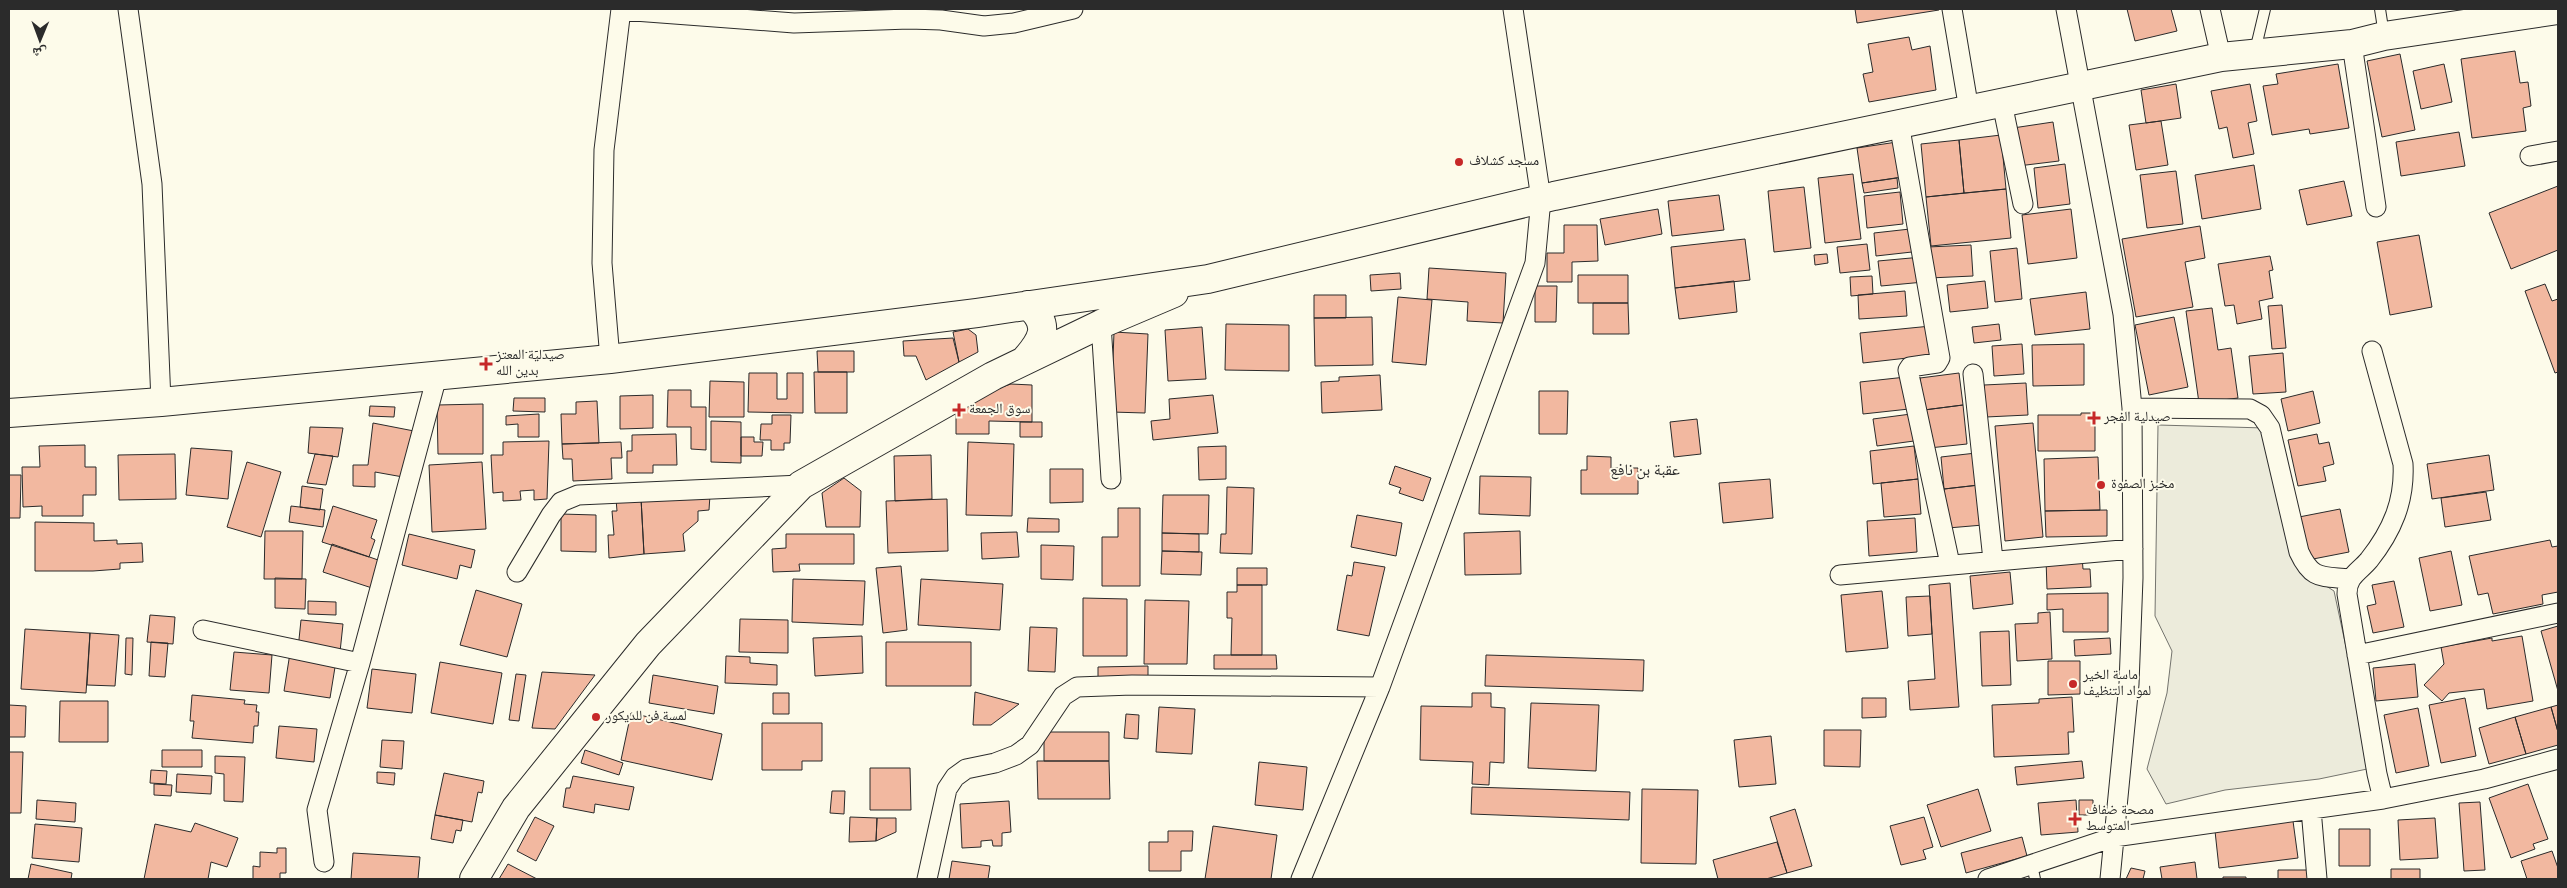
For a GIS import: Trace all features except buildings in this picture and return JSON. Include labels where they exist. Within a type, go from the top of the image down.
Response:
[{"type":"main road","points":[[9,413],[160,402],[610,359],[1028,305],[1208,278],[1541,199],[2221,57],[2352,44],[2384,36],[2558,10]]},
{"type":"main road","points":[[474,879],[516,808],[648,644],[801,485],[993,376],[1101,324],[1208,278]]},
{"type":"main road","points":[[1023,362],[1039,343],[1042,329],[1041,318],[1028,305]]},
{"type":"street","points":[[128,9],[152,184],[160,402]]},
{"type":"street","points":[[610,359],[602,263],[604,150],[621,10],[794,23],[941,20],[984,26],[1014,23],[1074,9]]},
{"type":"street","points":[[1301,879],[1380,687],[1535,263],[1541,199],[1513,9]]},
{"type":"street","points":[[1952,9],[1969,110]]},
{"type":"street","points":[[2066,9],[2123,314],[2132,408],[2133,549],[2129,684],[2110,879]]},
{"type":"street","points":[[2210,9],[2221,57]]},
{"type":"street","points":[[2352,44],[2376,207]]},
{"type":"street","points":[[2002,103],[2023,204]]},
{"type":"street","points":[[1899,123],[1940,358],[1938,362],[1922,364],[1908,370],[1950,564]]},
{"type":"street","points":[[2530,156],[2558,151]]},
{"type":"street","points":[[1101,324],[1111,479]]},
{"type":"street","points":[[2372,351],[2403,464],[2404,479],[2396,518],[2370,559],[2349,579],[2347,594],[2356,655],[2383,799]]},
{"type":"street","points":[[1973,374],[1993,560]]},
{"type":"street","points":[[324,862],[317,810],[360,663],[437,376]]},
{"type":"street","points":[[2132,408],[2250,409],[2261,415],[2270,428],[2299,552],[2306,567],[2317,576],[2349,579]]},
{"type":"street","points":[[517,572],[550,515],[561,502],[578,495],[801,485]]},
{"type":"street","points":[[1840,575],[2133,549]]},
{"type":"street","points":[[2356,655],[2558,613]]},
{"type":"street","points":[[203,630],[360,663]]},
{"type":"street","points":[[927,879],[946,789],[955,777],[966,769],[995,763],[1016,755],[1030,745],[1063,696],[1077,687],[1132,684],[1380,687]]},
{"type":"street","points":[[1988,879],[2034,872],[2114,837],[2383,799],[2484,779],[2558,760]]},
{"type":"street","points":[[2311,809],[2317,879]]},
{"type":"lane","points":[[2254,53],[2265,9]]},
{"type":"lane","points":[[2380,9],[2384,36]]},
{"type":"shaded area","points":[[2158,425],[2265,428],[2301,570],[2334,591],[2372,768],[2319,779],[2225,790],[2166,804],[2147,769],[2167,693],[2172,651],[2155,616]]},
{"type":"place","name":"مسجد كشلاف","points":[[1459,162]]},
{"type":"place","name":"صيدلية المعتز بدين الله","points":[[486,364]]},
{"type":"place","name":"سوق الجمعة","points":[[959,410]]},
{"type":"place","name":"صيدلية الفجر","points":[[2094,418]]},
{"type":"place","name":"مخبز الصفوة","points":[[2101,485]]},
{"type":"place","name":"ماسة الخير لمواد التنظيف","points":[[2073,684]]},
{"type":"place","name":"لمسة فن للديكور","points":[[596,717]]},
{"type":"place","name":"مصحة ضفاف المتوسط","points":[[2075,819]]},
{"type":"district","name":"عقبة بن نافع","points":[[1645,471]]}]
